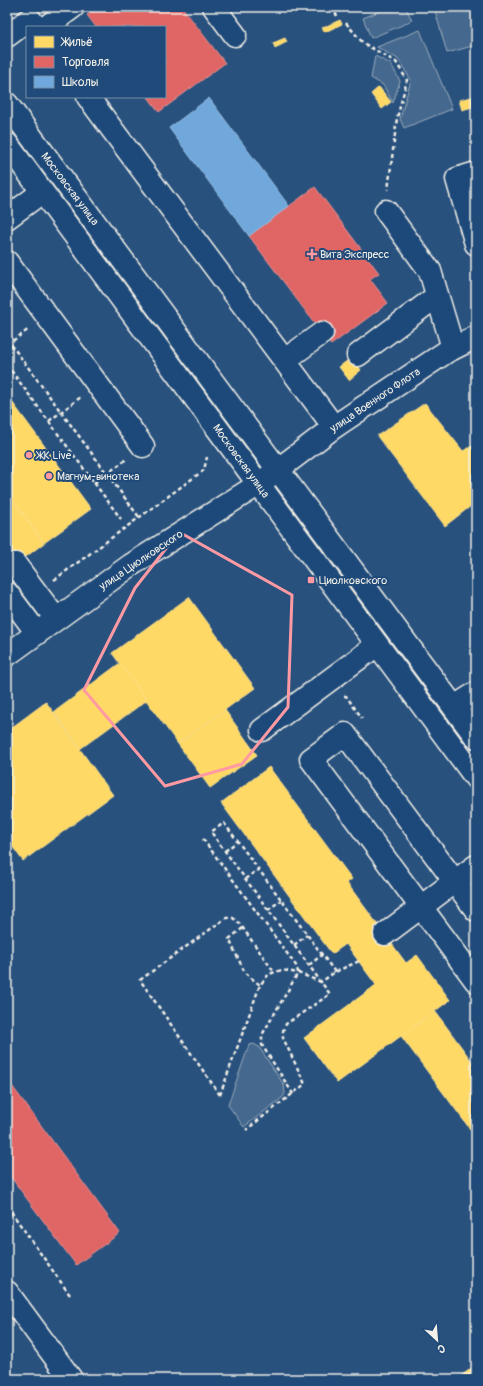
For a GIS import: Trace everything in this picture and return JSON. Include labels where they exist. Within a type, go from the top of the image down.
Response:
[{"type":"main road","points":[[47,26],[73,7]]},
{"type":"main road","points":[[214,7],[235,35]]},
{"type":"main road","points":[[7,36],[30,19],[35,26]]},
{"type":"main road","points":[[89,98],[334,427]]},
{"type":"main road","name":"Московская улица","points":[[7,104],[476,737]]},
{"type":"main road","name":"Московская улица","points":[[7,144],[476,778]]},
{"type":"main road","points":[[476,173],[457,179],[476,244]]},
{"type":"main road","points":[[7,218],[42,192]]},
{"type":"main road","points":[[386,211],[430,271],[454,348]]},
{"type":"main road","points":[[7,262],[143,446]]},
{"type":"main road","points":[[358,354],[437,296]]},
{"type":"main road","points":[[285,360],[322,333]]},
{"type":"main road","name":"улица Военного Флота","points":[[278,470],[334,427],[440,356],[476,337]]},
{"type":"main road","name":"улица Циолковского","points":[[7,655],[131,565],[259,484],[278,470]]},
{"type":"main road","points":[[20,561],[45,586],[60,616],[20,561]]},
{"type":"main road","points":[[7,593],[37,633]]},
{"type":"main road","points":[[262,730],[377,645]]},
{"type":"main road","points":[[454,708],[476,693]]},
{"type":"main road","points":[[474,973],[421,907],[311,759],[345,734],[476,910]]},
{"type":"main road","points":[[385,934],[476,866]]},
{"type":"main road","points":[[7,1292],[71,1379]]},
{"type":"path","points":[[332,7],[337,16]]},
{"type":"path","points":[[346,22],[363,43],[396,62],[407,80],[397,118],[386,211]]},
{"type":"path","points":[[7,345],[47,316]]},
{"type":"path","points":[[7,338],[139,517]]},
{"type":"path","points":[[7,365],[121,520]]},
{"type":"path","points":[[49,421],[98,385]]},
{"type":"path","points":[[94,482],[143,446]]},
{"type":"path","points":[[45,586],[204,470],[207,457]]},
{"type":"path","points":[[246,1130],[305,1084],[283,1038],[283,1031],[286,1024],[330,994],[211,832],[224,822],[335,972]]},
{"type":"path","points":[[203,839],[297,967],[298,973],[262,1035],[262,1045],[293,1094]]},
{"type":"path","points":[[225,851],[238,841]]},
{"type":"path","points":[[245,879],[259,869]]},
{"type":"path","points":[[268,910],[282,900]]},
{"type":"path","points":[[274,972],[243,928],[233,918],[226,918],[140,980],[220,1095],[260,985],[269,974],[282,970],[298,973],[321,982]]},
{"type":"path","points":[[243,928],[229,939],[245,973],[260,985]]},
{"type":"path","points":[[294,945],[307,935]]},
{"type":"path","points":[[309,965],[322,955]]},
{"type":"path","points":[[321,982],[335,972],[359,962]]},
{"type":"path","points":[[7,1206],[70,1295]]},
{"type":"highlighted area","points":[[179,532],[292,595],[288,707],[242,764],[165,786],[84,690],[135,588]]},
{"type":"shaded area","points":[[390,7],[406,7],[412,21],[371,38],[363,18]]},
{"type":"shaded area","points":[[434,7],[476,7],[476,45],[447,53]]},
{"type":"shaded area","points":[[420,30],[452,109],[404,128],[400,119],[411,80],[398,59],[377,47]]},
{"type":"shaded area","points":[[375,56],[391,64],[400,81],[393,103],[383,85],[371,78]]},
{"type":"shaded area","points":[[254,1044],[259,1047],[284,1085],[285,1094],[282,1098],[244,1127],[228,1105],[249,1045]]},
{"type":"building: Жильё","points":[[340,20],[342,24],[325,32],[322,28]]},
{"type":"building: Жильё","points":[[285,38],[287,42],[275,48],[273,43]]},
{"type":"building: Жильё","points":[[379,87],[391,102],[382,109],[371,94]]},
{"type":"building: Жильё","points":[[476,96],[476,106],[462,110],[459,100]]},
{"type":"building: Жильё","points":[[352,357],[361,370],[349,380],[339,367]]},
{"type":"building: Жильё","points":[[7,395],[18,410],[7,418]]},
{"type":"building: Жильё","points":[[425,403],[463,451],[476,444],[476,502],[445,526],[377,436]]},
{"type":"building: Жильё","name":"ЖК Live","points":[[18,410],[91,509],[44,543],[7,492],[7,418]]},
{"type":"building: Жильё","points":[[13,500],[44,543],[10,569],[7,565],[7,504]]},
{"type":"building: Жильё","points":[[189,597],[255,688],[178,744],[112,653]]},
{"type":"building: Жильё","points":[[120,663],[147,700],[80,749],[54,712]]},
{"type":"building: Жильё","points":[[46,702],[113,795],[23,861],[7,839],[7,731]]},
{"type":"building: Жильё","points":[[225,710],[257,755],[210,788],[178,744]]},
{"type":"building: Жильё","points":[[269,767],[352,879],[347,883],[406,963],[417,955],[450,1000],[337,1083],[304,1038],[376,985],[346,944],[332,954],[221,803]]},
{"type":"building: Жильё","points":[[435,1011],[476,1067],[476,1137],[401,1036]]},
{"type":"building: Жильё","points":[[476,1365],[476,1379],[457,1379]]},
{"type":"building: Торговля","points":[[98,7],[182,7],[225,63],[159,112],[149,98],[166,98],[166,26],[95,26],[87,15]]},
{"type":"building: Торговля","points":[[315,187],[379,273],[370,279],[388,303],[331,345],[249,236]]},
{"type":"building: Торговля","points":[[7,1079],[120,1233],[76,1265],[7,1172]]},
{"type":"building: Школы","points":[[209,98],[289,206],[249,236],[169,128]]},
{"type":"place","name":"Вита Экспресс","points":[[312,254]]},
{"type":"place","name":"ЖК Live","points":[[29,455]]},
{"type":"place","name":"Магнум-винотека","points":[[49,476]]},
{"type":"place","name":"Циолковского","points":[[311,580]]}]
